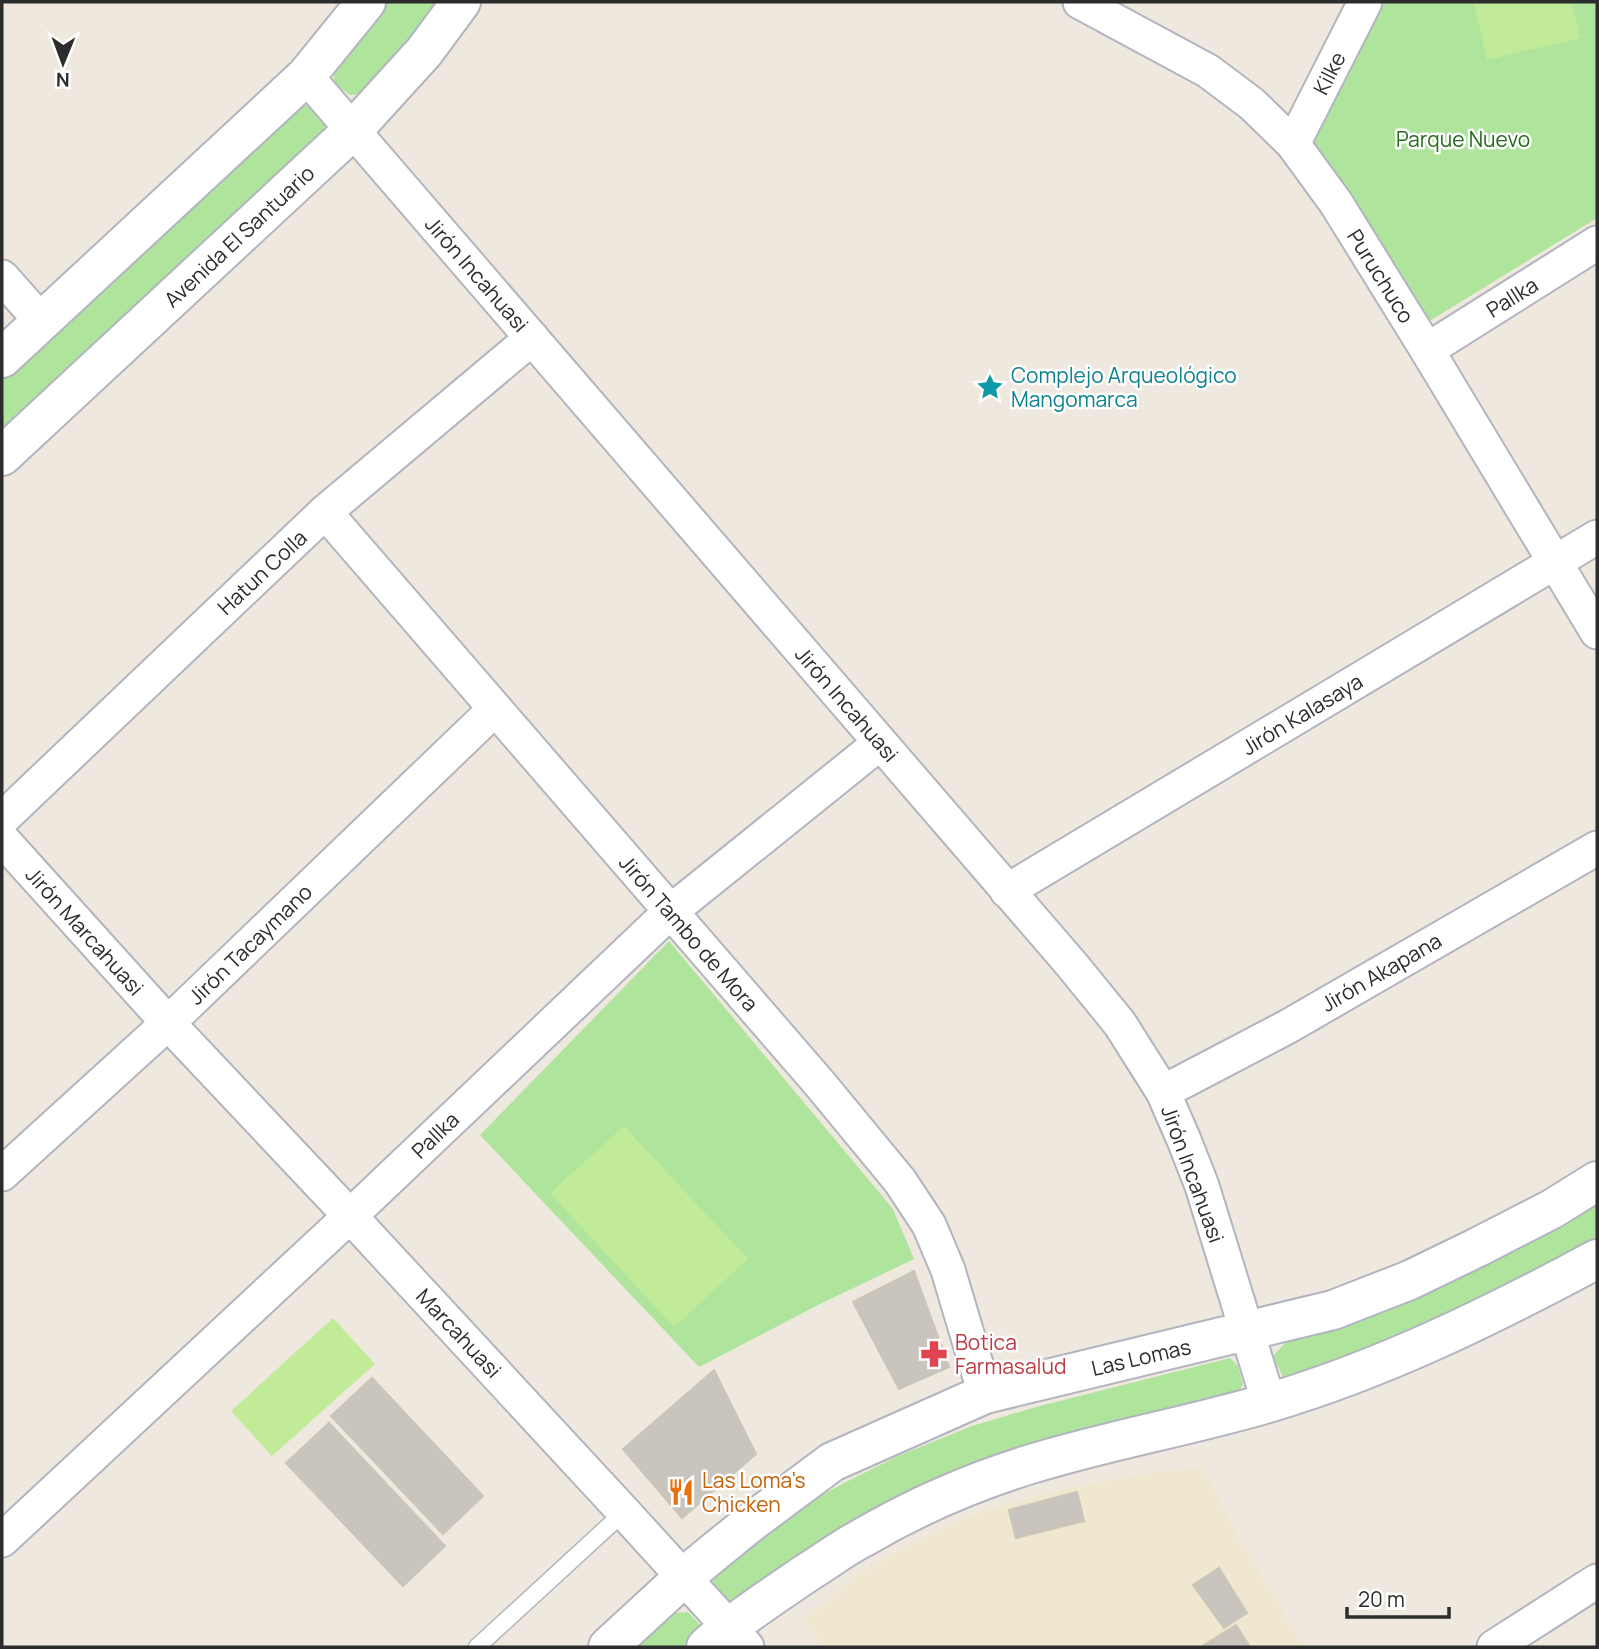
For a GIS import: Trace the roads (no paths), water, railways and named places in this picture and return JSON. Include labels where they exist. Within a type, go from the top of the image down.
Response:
[{"type":"street","points":[[2,358],[306,76],[366,2]]},
{"type":"street","name":"Avenida El Santuario","points":[[2,456],[353,130],[424,52],[461,2]]},
{"type":"street","name":"Puruchuco","points":[[1080,2],[1208,71],[1252,104],[1293,144],[1336,203],[1597,632]]},
{"type":"street","name":"Kilke","points":[[1293,144],[1365,2]]},
{"type":"street","name":"Jirón Incahuasi","points":[[306,76],[1120,1024],[1163,1092],[1184,1140],[1202,1186],[1269,1403]]},
{"type":"street","name":"Pallka","points":[[1427,350],[1597,243]]},
{"type":"street","points":[[2,277],[41,321]]},
{"type":"street","name":"Hatun Colla","points":[[2,819],[325,512],[532,338]]},
{"type":"street","name":"Jirón Tambo de Mora","points":[[325,512],[900,1181],[929,1225],[948,1269],[985,1394]]},
{"type":"street","name":"Jirón Kalasaya","points":[[1007,891],[1597,537]]},
{"type":"street","name":"Jirón Tacaymano","points":[[2,1174],[168,1023],[495,709]]},
{"type":"street","name":"Pallka","points":[[2,1540],[351,1216],[670,912],[880,743]]},
{"type":"street","name":"Jirón Marcahuasi","points":[[2,839],[168,1023]]},
{"type":"street","name":"Jirón Akapana","points":[[1163,1092],[1287,1027],[1597,848]]},
{"type":"street","name":"Marcahuasi","points":[[168,1023],[351,1216],[684,1577],[727,1640]]},
{"type":"street","name":"Las Lomas","points":[[608,1647],[684,1577],[750,1523],[832,1462],[985,1394],[1333,1310],[1410,1280],[1476,1248],[1552,1209],[1597,1181]]},
{"type":"street","points":[[727,1640],[860,1539],[917,1508],[975,1483],[1032,1464],[1190,1425],[1269,1403],[1359,1373],[1436,1340],[1597,1259]]},
{"type":"street","points":[[1494,1647],[1597,1581]]},
{"type":"lane","points":[[477,1647],[624,1512]]},
{"type":"place","name":"Complejo Arqueológico Mangomarca","points":[[990,387]]},
{"type":"place","name":"Botica Farmasalud","points":[[934,1354]]},
{"type":"place","name":"Las Loma's Chicken","points":[[681,1492]]},
{"type":"park label","name":"Parque Nuevo","points":[[1463,139]]}]
